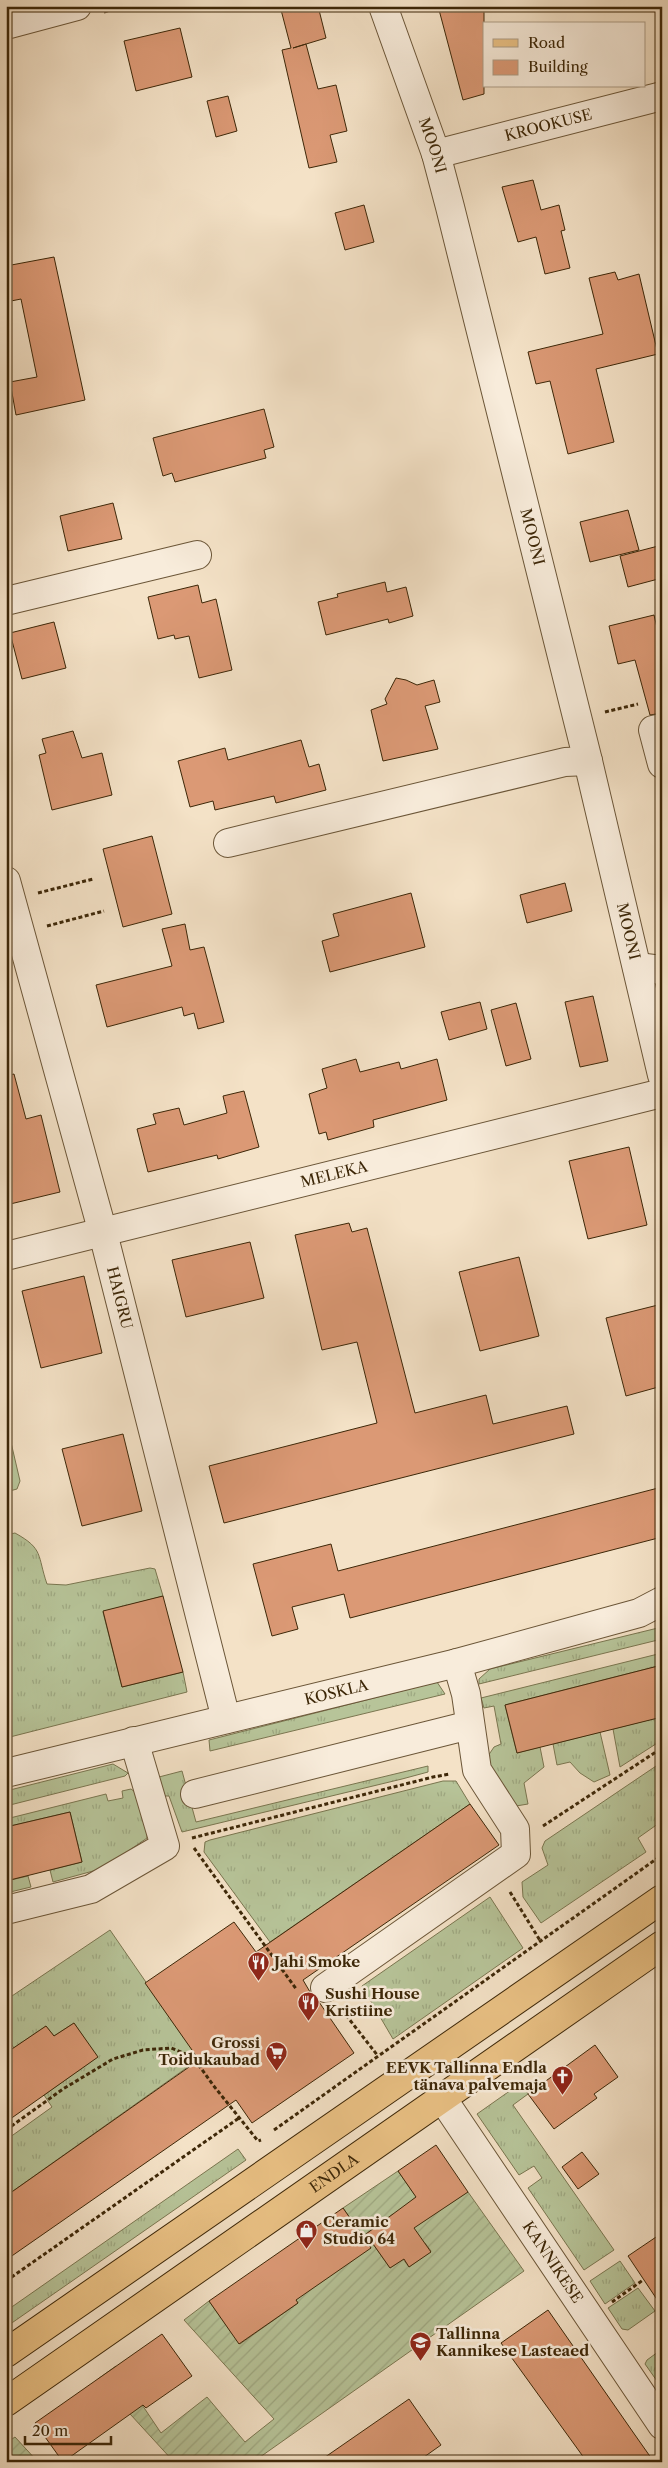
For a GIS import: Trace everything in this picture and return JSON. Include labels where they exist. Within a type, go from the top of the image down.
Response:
[{"type":"main road","points":[[6,2353],[662,1899]]},
{"type":"main road","name":"ENDLA","points":[[6,2402],[662,1945]]},
{"type":"street","points":[[6,25],[77,6]]},
{"type":"street","name":"MOONI","points":[[383,6],[436,154],[577,719],[649,969],[662,1075]]},
{"type":"street","name":"KROOKUSE","points":[[436,154],[662,96]]},
{"type":"street","points":[[6,601],[197,554]]},
{"type":"street","points":[[662,728],[653,730],[662,764]]},
{"type":"street","points":[[228,843],[565,762],[588,761]]},
{"type":"street","name":"HAIGRU","points":[[9,890],[18,951],[103,1233],[226,1719]]},
{"type":"street","name":"MELEKA","points":[[6,1256],[662,1093]]},
{"type":"street","name":"KOSKLA","points":[[6,1773],[457,1663],[654,1608]]},
{"type":"street","points":[[325,1988],[516,1854],[515,1829],[477,1770],[466,1694],[457,1663]]},
{"type":"street","points":[[195,1794],[470,1725]]},
{"type":"street","points":[[6,1910],[91,1889],[165,1846],[134,1741]]},
{"type":"street","name":"KANNIKESE","points":[[442,2098],[619,2364],[662,2425]]},
{"type":"path","points":[[577,719],[643,703]]},
{"type":"path","points":[[9,890],[94,879]]},
{"type":"path","points":[[18,951],[104,911]]},
{"type":"path","points":[[657,1120],[662,1141]]},
{"type":"path","points":[[515,1845],[662,1748]]},
{"type":"path","points":[[383,2063],[325,1988],[296,1990],[188,1839],[433,1777],[477,1770]]},
{"type":"path","points":[[6,2130],[63,2089],[113,2059],[144,2050],[171,2048],[194,2057],[258,2141],[662,1855]]},
{"type":"path","points":[[496,1868],[541,1942]]},
{"type":"path","points":[[6,2281],[240,2118]]},
{"type":"path","points":[[605,2307],[643,2280]]},
{"type":"green space","points":[[6,1421],[20,1481],[17,1489],[6,1492]]},
{"type":"green space","points":[[15,1533],[35,1549],[47,1584],[66,1585],[150,1568],[155,1569],[163,1596],[103,1612],[122,1687],[183,1672],[187,1692],[6,1738],[6,1535]]},
{"type":"green space","points":[[662,1627],[662,1639],[479,1684],[479,1679],[490,1669]]},
{"type":"green space","points":[[662,1653],[662,1665],[505,1705],[517,1753],[540,1747],[544,1767],[524,1783],[528,1804],[516,1806],[484,1762],[494,1747],[501,1744],[494,1706],[484,1708],[481,1698]]},
{"type":"green space","points":[[437,1682],[445,1694],[210,1751],[209,1740]]},
{"type":"green space","points":[[660,1717],[662,1740],[620,1767],[613,1729]]},
{"type":"green space","points":[[600,1732],[610,1775],[594,1782],[580,1773],[570,1762],[557,1765],[553,1744]]},
{"type":"green space","points":[[662,1762],[662,1821],[638,1838],[646,1852],[541,1923],[523,1897],[522,1882],[548,1865],[542,1848],[545,1841]]},
{"type":"green space","points":[[113,1764],[128,1773],[125,1776],[6,1806],[6,1791]]},
{"type":"green space","points":[[428,1766],[428,1772],[402,1779],[182,1832],[169,1796],[163,1796],[159,1777],[182,1771],[196,1822]]},
{"type":"green space","points":[[443,1781],[456,1781],[470,1804],[270,1942],[204,1852],[205,1842],[210,1840]]},
{"type":"green space","points":[[131,1789],[135,1792],[147,1831],[147,1838],[104,1868],[53,1882],[50,1870],[82,1862],[70,1812],[6,1827],[6,1819],[106,1794],[108,1801],[123,1798],[122,1791]]},
{"type":"green space","points":[[28,1876],[31,1887],[6,1893],[6,1881]]},
{"type":"green space","points":[[490,1897],[523,1948],[393,2039],[362,1986]]},
{"type":"green space","points":[[110,1930],[199,2059],[6,2196],[6,2140],[52,2107],[44,2095],[97,2057],[74,2023],[54,2036],[46,2026],[14,2048],[6,2037],[6,2000]]},
{"type":"green space","points":[[521,2083],[528,2094],[513,2105],[614,2250],[584,2270],[528,2188],[542,2178],[534,2166],[519,2175],[477,2114]]},
{"type":"green space","points":[[238,2149],[246,2160],[6,2327],[6,2311]]},
{"type":"green space","points":[[398,2171],[415,2195],[468,2192],[524,2271],[253,2462],[174,2462],[98,2379],[116,2366],[161,2433],[207,2397],[245,2442],[274,2419],[184,2320],[209,2301],[240,2344],[298,2303],[268,2260],[371,2248],[343,2208]],"holes":[[[393,2214],[418,2248],[425,2243],[431,2251],[409,2267],[403,2259],[390,2268],[366,2234]]]},
{"type":"green space","points":[[620,2261],[635,2283],[605,2304],[590,2281]]},
{"type":"green space","points":[[638,2288],[655,2311],[628,2330],[622,2329],[608,2308]]},
{"type":"green space","points":[[662,2349],[662,2377],[657,2381],[645,2364],[647,2360]]},
{"type":"green space","points":[[15,2437],[38,2462],[6,2462],[6,2443]]},
{"type":"building","points":[[280,6],[318,6],[326,38],[306,44],[318,89],[336,85],[347,131],[330,135],[337,162],[309,168],[282,50],[291,48]]},
{"type":"building","points":[[438,6],[484,6],[484,94],[463,100]]},
{"type":"building","points":[[180,28],[192,77],[136,91],[124,41]]},
{"type":"building","points":[[228,96],[237,131],[216,137],[207,101]]},
{"type":"building","points":[[533,180],[541,210],[559,205],[565,230],[561,231],[570,268],[545,274],[536,237],[518,242],[502,187]]},
{"type":"building","points":[[364,205],[374,242],[345,250],[335,213]]},
{"type":"building","points":[[54,257],[85,400],[16,415],[10,382],[37,377],[21,299],[6,302],[6,266]]},
{"type":"building","points":[[615,272],[618,280],[639,274],[658,354],[596,369],[614,442],[568,454],[550,381],[536,384],[528,352],[603,334],[589,278]]},
{"type":"building","points":[[264,409],[274,447],[264,450],[266,458],[175,482],[172,473],[163,476],[153,438]]},
{"type":"building","points":[[113,503],[122,539],[68,551],[60,516]]},
{"type":"building","points":[[628,510],[639,550],[590,562],[580,522]]},
{"type":"building","points":[[662,545],[662,578],[628,587],[620,556]]},
{"type":"building","points":[[385,582],[387,592],[406,587],[413,616],[389,623],[388,619],[326,635],[318,602],[338,597],[337,594]]},
{"type":"building","points":[[198,585],[202,603],[216,599],[232,670],[199,678],[189,636],[175,639],[174,635],[158,639],[148,597]]},
{"type":"building","points":[[654,615],[662,649],[662,713],[650,715],[635,660],[618,664],[609,626]]},
{"type":"building","points":[[54,622],[66,668],[22,679],[10,633]]},
{"type":"building","points":[[396,678],[417,685],[434,680],[440,702],[425,706],[438,749],[383,761],[371,710],[387,704],[385,699]]},
{"type":"building","points":[[73,731],[82,758],[102,753],[112,795],[52,810],[39,755],[46,753],[42,739]]},
{"type":"building","points":[[301,740],[309,767],[319,764],[326,790],[276,803],[274,796],[215,810],[213,801],[190,807],[178,761],[225,748],[228,760]]},
{"type":"building","points":[[152,836],[172,914],[123,927],[103,849]]},
{"type":"building","points":[[565,883],[572,911],[527,923],[520,895]]},
{"type":"building","points":[[411,893],[425,947],[330,972],[322,941],[339,936],[333,914]]},
{"type":"building","points":[[185,924],[190,950],[204,947],[224,1022],[198,1029],[194,1013],[184,1016],[182,1007],[107,1027],[96,985],[172,966],[162,929]]},
{"type":"building","points":[[593,996],[608,1061],[580,1067],[565,1002]]},
{"type":"building","points":[[480,1002],[487,1029],[449,1040],[441,1012]]},
{"type":"building","points":[[516,1003],[531,1059],[506,1066],[491,1010]]},
{"type":"building","points":[[356,1059],[360,1072],[399,1062],[401,1069],[437,1059],[447,1100],[373,1120],[374,1127],[328,1140],[326,1132],[319,1134],[309,1094],[327,1088],[322,1069]]},
{"type":"building","points":[[14,1074],[26,1119],[41,1115],[60,1192],[6,1205],[6,1076]]},
{"type":"building","points":[[244,1091],[259,1147],[218,1159],[217,1155],[148,1172],[137,1129],[156,1124],[153,1114],[179,1108],[184,1125],[227,1113],[223,1096]]},
{"type":"building","points":[[629,1147],[647,1225],[588,1239],[569,1161]]},
{"type":"building","points":[[349,1223],[352,1232],[367,1228],[415,1413],[486,1395],[493,1424],[567,1406],[574,1434],[224,1523],[209,1466],[377,1423],[357,1342],[322,1350],[295,1235]]},
{"type":"building","points":[[250,1242],[264,1298],[186,1317],[172,1260]]},
{"type":"building","points":[[519,1257],[539,1336],[480,1351],[459,1272]]},
{"type":"building","points":[[84,1276],[102,1353],[41,1368],[22,1291]]},
{"type":"building","points":[[662,1304],[662,1386],[626,1396],[606,1318]]},
{"type":"building","points":[[123,1434],[142,1511],[82,1526],[62,1449]]},
{"type":"building","points":[[662,1487],[662,1537],[350,1618],[344,1594],[292,1607],[298,1629],[272,1636],[253,1564],[331,1544],[338,1571]]},
{"type":"building","points":[[163,1596],[183,1672],[122,1687],[103,1611]]},
{"type":"building","points":[[662,1665],[662,1717],[517,1753],[505,1705]]},
{"type":"building","points":[[470,1804],[499,1845],[303,1980],[313,1997],[319,2002],[354,2053],[252,2123],[236,2100],[6,2260],[6,2196],[199,2060],[145,1983],[234,1922],[256,1952]]},
{"type":"building","points":[[70,1812],[82,1862],[6,1881],[6,1827]]},
{"type":"building","points":[[74,2023],[98,2057],[6,2122],[6,2053],[46,2026],[54,2036]]},
{"type":"building","name":"EEVK Tallinna Endla tänava palvemaja","points":[[595,2045],[618,2077],[594,2094],[597,2098],[554,2129],[528,2094]]},
{"type":"building","points":[[436,2145],[468,2192],[414,2228],[431,2252],[409,2267],[404,2259],[390,2268],[366,2234],[416,2197],[398,2171]]},
{"type":"building","points":[[582,2152],[599,2174],[578,2189],[562,2167]]},
{"type":"building","points":[[343,2208],[371,2248],[296,2300],[298,2303],[239,2344],[209,2301]]},
{"type":"building","points":[[662,2233],[662,2307],[628,2256]]},
{"type":"building","points":[[548,2310],[654,2462],[587,2462],[501,2343]]},
{"type":"building","points":[[162,2334],[192,2376],[146,2408],[143,2405],[63,2462],[35,2423]]},
{"type":"building","points":[[409,2399],[441,2445],[417,2462],[318,2462]]},
{"type":"place","name":"Jahi Smoke","points":[[258,1981]]},
{"type":"place","name":"Sushi House Kristiine","points":[[309,2022]]},
{"type":"place","name":"Grossi Toidukaubad","points":[[276,2071]]},
{"type":"place","name":"EEVK Tallinna Endla tänava palvemaja","points":[[563,2096]]},
{"type":"place","name":"Ceramic Studio 64","points":[[307,2250]]},
{"type":"place","name":"Tallinna Kannikese Lasteaed","points":[[420,2362]]}]
